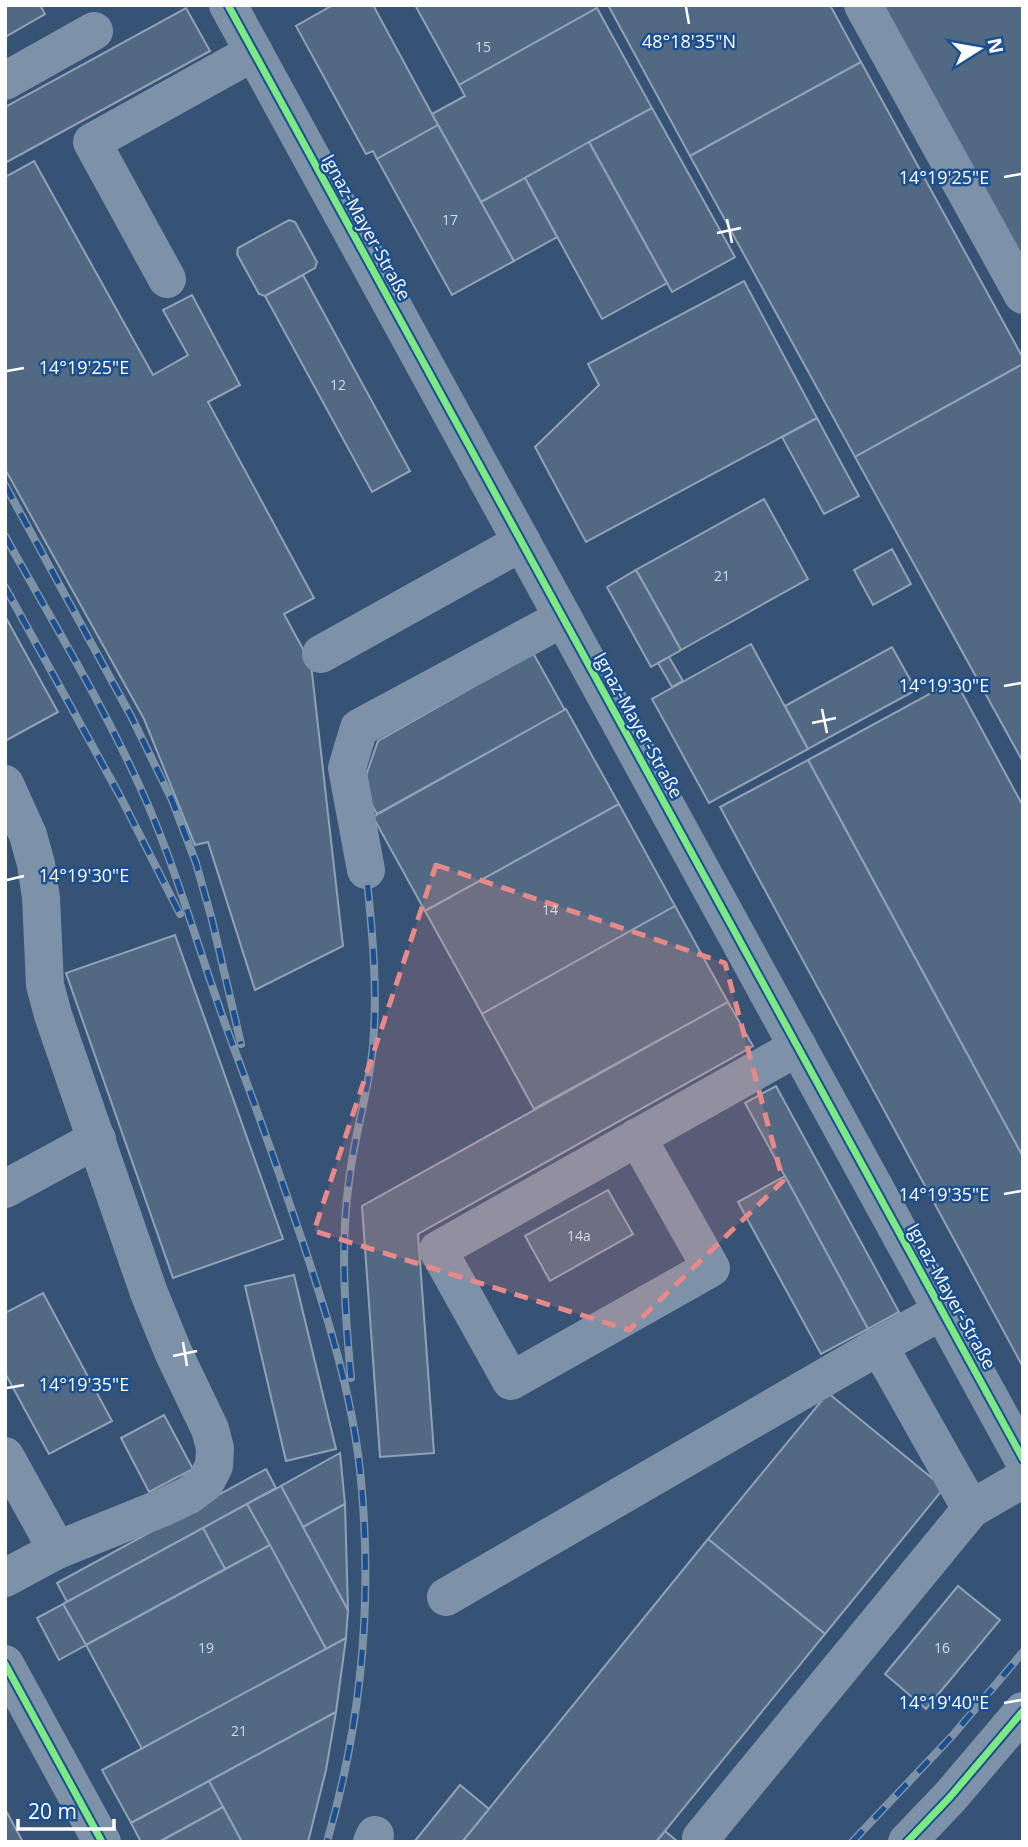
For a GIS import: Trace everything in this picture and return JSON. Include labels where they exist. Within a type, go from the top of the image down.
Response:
[{"type":"street","name":"Ignaz-Mayer-Straße","points":[[228,5],[1023,1459]]},
{"type":"street","points":[[863,5],[1023,295]]},
{"type":"street","points":[[5,81],[94,31]]},
{"type":"street","points":[[167,278],[92,142],[254,52]]},
{"type":"street","points":[[321,653],[522,542]]},
{"type":"street","points":[[366,870],[347,768],[359,728],[563,618]]},
{"type":"street","points":[[5,784],[28,835],[36,864],[41,898],[45,985],[53,1015],[149,1293],[174,1354],[210,1429],[215,1448],[214,1466],[205,1483],[189,1495],[57,1550],[5,1578]]},
{"type":"street","points":[[637,1137],[711,1268],[511,1381],[438,1250],[637,1137],[798,1047]]},
{"type":"street","points":[[5,1189],[97,1139]]},
{"type":"street","points":[[446,1597],[942,1311]]},
{"type":"street","points":[[880,1346],[971,1509]]},
{"type":"street","points":[[5,1456],[57,1550]]},
{"type":"street","points":[[701,1838],[971,1509],[1023,1479]]},
{"type":"street","points":[[5,1664],[102,1842]]},
{"type":"street","points":[[907,1842],[950,1797],[1023,1712]]},
{"type":"highlighted area","points":[[436,865],[725,963],[783,1181],[629,1330],[314,1231]]},
{"type":"building","points":[[5,5],[40,5],[45,14],[5,37]]},
{"type":"building","points":[[333,5],[373,5],[438,125],[377,159],[373,151],[366,154],[296,26]]},
{"type":"building","points":[[415,5],[596,5],[597,8],[459,85]]},
{"type":"building","points":[[608,5],[830,5],[861,62],[690,156]]},
{"type":"building","points":[[882,5],[1023,5],[1023,270]]},
{"type":"building","points":[[186,8],[210,51],[5,163],[5,107]]},
{"type":"building","points":[[597,8],[652,108],[481,202],[432,114],[465,96],[459,85]]},
{"type":"building","points":[[861,62],[1023,358],[1023,364],[855,457],[690,156]]},
{"type":"building","points":[[652,108],[735,257],[672,292],[589,142]]},
{"type":"building","points":[[438,125],[514,261],[452,295],[377,159]]},
{"type":"building","points":[[589,142],[667,283],[602,319],[525,178]]},
{"type":"building","points":[[34,161],[153,375],[188,355],[163,310],[192,295],[240,385],[208,402],[314,598],[284,614],[311,664],[343,946],[255,990],[208,842],[195,845],[144,719],[5,469],[5,177]]},
{"type":"building","points":[[525,178],[557,237],[514,261],[481,202]]},
{"type":"building","points":[[289,220],[295,222],[317,262],[315,268],[265,296],[259,294],[237,254],[238,248]]},
{"type":"building","points":[[303,275],[410,471],[372,492],[265,296]]},
{"type":"building","points":[[744,281],[817,418],[586,542],[535,447],[599,385],[588,364]]},
{"type":"building","points":[[1023,364],[1023,762],[855,457]]},
{"type":"building","points":[[817,418],[859,496],[824,514],[782,437]]},
{"type":"building","points":[[764,499],[808,579],[681,650],[636,570]]},
{"type":"building","points":[[892,549],[911,584],[873,605],[854,570]]},
{"type":"building","points":[[636,570],[681,650],[651,667],[607,587]]},
{"type":"building","points":[[5,616],[58,712],[5,741]]},
{"type":"building","points":[[751,644],[808,749],[709,803],[652,699]]},
{"type":"building","points":[[892,647],[916,690],[808,749],[785,706]]},
{"type":"building","points":[[533,653],[565,710],[377,814],[362,787],[378,741]]},
{"type":"building","points":[[669,657],[683,681],[672,687],[658,663]]},
{"type":"building","points":[[955,680],[1023,806],[1023,1157],[808,760]]},
{"type":"building","points":[[566,709],[619,804],[425,911],[373,817]]},
{"type":"building","points":[[808,760],[1023,1157],[1023,1367],[720,807]]},
{"type":"building","points":[[619,804],[675,906],[482,1014],[425,911]]},
{"type":"building","points":[[675,906],[728,1002],[534,1109],[482,1014]]},
{"type":"building","points":[[175,935],[283,1239],[173,1278],[66,973]]},
{"type":"building","points":[[728,1002],[753,1046],[418,1234],[434,1453],[380,1457],[362,1206]]},
{"type":"building","points":[[776,1086],[899,1312],[868,1329],[745,1103]]},
{"type":"building","points":[[785,1176],[868,1329],[821,1354],[738,1202]]},
{"type":"building","points":[[608,1190],[633,1234],[550,1281],[525,1236]]},
{"type":"building","points":[[294,1275],[336,1449],[286,1461],[245,1286]]},
{"type":"building","points":[[43,1293],[112,1421],[49,1454],[5,1373],[5,1313]]},
{"type":"building","points":[[828,1393],[944,1488],[825,1634],[708,1539]]},
{"type":"building","points":[[164,1415],[193,1469],[149,1492],[121,1438]]},
{"type":"building","points":[[340,1453],[345,1504],[303,1527],[281,1486]]},
{"type":"building","points":[[266,1469],[276,1488],[67,1602],[57,1583]]},
{"type":"building","points":[[281,1486],[348,1610],[346,1638],[326,1649],[247,1504]]},
{"type":"building","points":[[247,1504],[270,1545],[225,1569],[203,1528]]},
{"type":"building","points":[[345,1504],[348,1610],[303,1527]]},
{"type":"building","points":[[203,1528],[225,1569],[86,1645],[63,1604]]},
{"type":"building","points":[[708,1539],[825,1634],[656,1842],[462,1842]]},
{"type":"building","points":[[270,1545],[326,1649],[142,1749],[86,1645]]},
{"type":"building","points":[[958,1586],[1000,1620],[926,1709],[885,1674]]},
{"type":"building","points":[[63,1604],[86,1645],[59,1660],[37,1618]]},
{"type":"building","points":[[346,1638],[336,1712],[131,1823],[102,1770]]},
{"type":"building","points":[[336,1712],[326,1770],[308,1842],[242,1842],[209,1781]]},
{"type":"building","points":[[209,1781],[223,1807],[159,1842],[141,1842],[131,1823]]},
{"type":"building","points":[[460,1785],[489,1809],[462,1842],[414,1842]]},
{"type":"building","points":[[223,1807],[242,1842],[159,1842]]},
{"type":"building","points":[[5,1809],[23,1842],[5,1842]]},
{"type":"building","points":[[665,1831],[678,1842],[656,1842]]},
{"type":"railway","points":[[5,485],[131,716],[172,800],[196,863],[241,1044]]},
{"type":"railway","points":[[5,536],[116,736],[160,834],[303,1243],[348,1397],[362,1492],[365,1536],[364,1625],[361,1668],[348,1756],[327,1842]]},
{"type":"railway","points":[[5,587],[120,796],[180,914]]},
{"type":"railway","points":[[351,1378],[344,1280],[346,1205],[351,1164],[371,1062],[375,1001],[366,870]]},
{"type":"railway","points":[[852,1842],[953,1735],[1023,1652]]},
{"type":"cycle path","points":[[228,5],[1023,1459]]},
{"type":"cycle path","points":[[5,1664],[102,1842]]},
{"type":"cycle path","points":[[907,1842],[950,1797],[1023,1711]]}]
